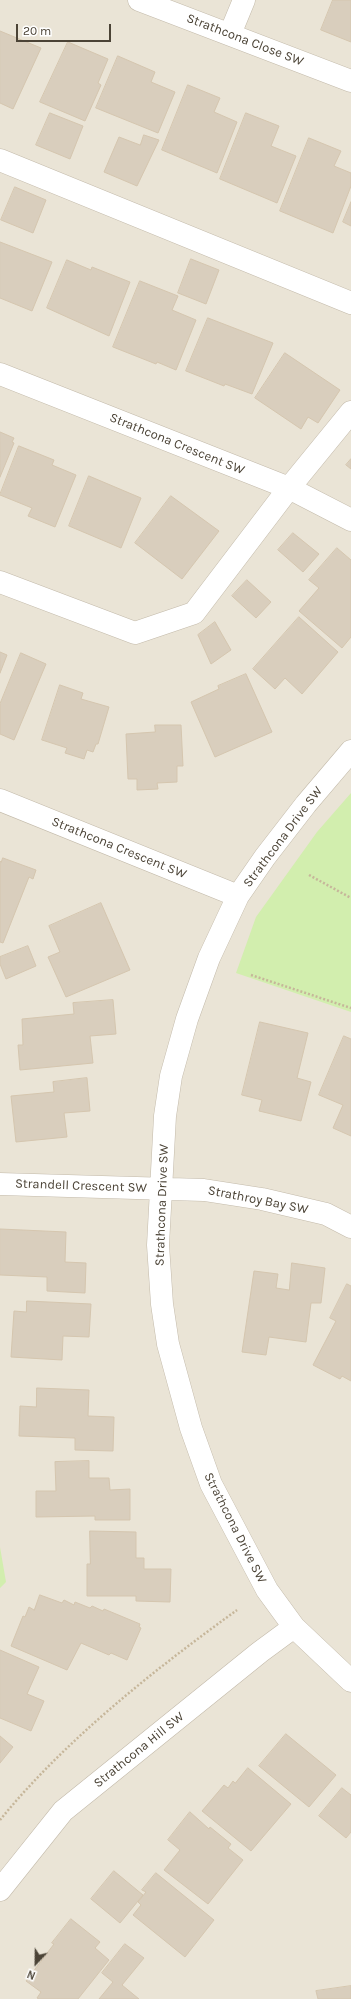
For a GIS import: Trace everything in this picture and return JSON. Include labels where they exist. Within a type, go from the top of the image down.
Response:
[{"type":"street","name":"Strathcona Close SW","points":[[139,0],[351,81]]},
{"type":"street","points":[[230,34],[244,0]]},
{"type":"street","points":[[0,160],[351,303]]},
{"type":"street","name":"Strathcona Crescent SW","points":[[0,374],[289,488],[351,520]]},
{"type":"street","points":[[0,582],[135,633],[194,613],[289,488],[351,412]]},
{"type":"street","name":"Strathcona Drive SW","points":[[351,750],[306,804],[265,857],[238,896],[209,958],[186,1019],[170,1076],[165,1116],[158,1245],[162,1304],[168,1344],[191,1428],[211,1484],[267,1590],[294,1627],[351,1681]]},
{"type":"street","name":"Strathcona Crescent SW","points":[[0,800],[238,896]]},
{"type":"street","name":"Strandell Crescent SW","points":[[0,1184],[109,1188],[161,1188]]},
{"type":"street","name":"Strathroy Bay SW","points":[[161,1188],[204,1190],[262,1199],[326,1214],[351,1227]]},
{"type":"street","name":"Strathcona Hill SW","points":[[0,1890],[63,1811],[260,1652],[294,1627]]},
{"type":"path","points":[[309,875],[351,898]]},
{"type":"path","points":[[251,976],[351,1008]]},
{"type":"path","points":[[0,1820],[62,1752],[142,1683],[237,1610]]},
{"type":"shaded area","points":[[0,0],[351,0],[351,1999],[0,1999]]},
{"type":"green space","points":[[351,793],[351,1012],[236,973],[256,917],[317,832]]},
{"type":"green space","points":[[0,1547],[6,1582],[0,1588]]},
{"type":"building","points":[[333,0],[351,0],[351,42],[321,30]]},
{"type":"building","points":[[0,31],[41,48],[13,109],[0,103]]},
{"type":"building","points":[[68,42],[108,59],[98,83],[101,85],[85,121],[40,102]]},
{"type":"building","points":[[118,56],[155,72],[151,82],[175,92],[158,133],[96,108]]},
{"type":"building","points":[[188,85],[220,98],[214,112],[237,122],[217,173],[162,150]]},
{"type":"building","points":[[50,113],[83,126],[70,159],[36,145]]},
{"type":"building","points":[[246,113],[279,126],[271,146],[296,156],[277,203],[220,179]]},
{"type":"building","points":[[144,135],[159,140],[137,186],[104,172],[119,137],[140,145]]},
{"type":"building","points":[[309,138],[341,151],[334,166],[351,173],[351,186],[333,233],[280,211]]},
{"type":"building","points":[[15,187],[46,200],[33,233],[1,220]]},
{"type":"building","points":[[351,202],[351,226],[343,222]]},
{"type":"building","points":[[0,242],[52,262],[32,311],[0,298]]},
{"type":"building","points":[[191,259],[219,270],[206,304],[178,293]]},
{"type":"building","points":[[67,260],[91,270],[92,267],[130,282],[109,336],[47,308]]},
{"type":"building","points":[[140,281],[178,296],[172,310],[196,320],[176,370],[157,362],[156,364],[113,347]]},
{"type":"building","points":[[208,318],[273,343],[252,394],[225,384],[224,386],[186,371]]},
{"type":"building","points":[[285,353],[340,390],[318,423],[308,417],[301,429],[255,398]]},
{"type":"building","points":[[0,432],[14,438],[12,442],[14,443],[0,477]]},
{"type":"building","points":[[19,446],[54,460],[52,465],[76,475],[55,527],[28,516],[32,508],[0,495]]},
{"type":"building","points":[[351,459],[351,469],[346,465]]},
{"type":"building","points":[[89,476],[141,498],[121,548],[69,526]]},
{"type":"building","points":[[171,496],[219,531],[182,579],[135,543]]},
{"type":"building","points":[[293,533],[319,554],[303,572],[278,550]]},
{"type":"building","points":[[337,548],[351,560],[351,637],[342,648],[299,611],[319,588],[309,580]]},
{"type":"building","points":[[247,580],[271,602],[256,618],[232,596]]},
{"type":"building","points":[[299,617],[338,652],[302,694],[285,678],[275,689],[253,669]]},
{"type":"building","points":[[215,622],[231,650],[211,664],[198,635]]},
{"type":"building","points":[[0,652],[7,655],[0,673]]},
{"type":"building","points":[[21,653],[46,664],[14,740],[0,734],[0,704]]},
{"type":"building","points":[[246,674],[272,732],[215,757],[191,702],[219,689],[218,686]]},
{"type":"building","points":[[60,685],[83,693],[81,699],[109,707],[98,744],[96,744],[93,752],[87,750],[84,759],[65,753],[67,748],[42,740]]},
{"type":"building","points":[[155,725],[181,725],[183,766],[177,766],[177,782],[157,783],[158,789],[137,790],[137,779],[128,779],[126,734],[155,732]]},
{"type":"building","points":[[3,858],[36,870],[33,879],[29,877],[3,943],[0,942],[0,861],[1,862]]},
{"type":"building","points":[[101,903],[130,970],[66,997],[48,957],[60,952],[49,926]]},
{"type":"building","points":[[28,946],[36,966],[6,979],[0,964],[0,957]]},
{"type":"building","points":[[113,1000],[116,1034],[90,1036],[93,1063],[20,1070],[18,1045],[23,1045],[22,1019],[74,1014],[73,1003]]},
{"type":"building","points":[[260,1022],[308,1033],[297,1078],[311,1082],[301,1121],[259,1111],[262,1100],[242,1095]]},
{"type":"building","points":[[344,1036],[351,1039],[351,1136],[333,1128],[343,1105],[319,1095]]},
{"type":"building","points":[[87,1078],[90,1111],[64,1113],[67,1137],[16,1142],[11,1096],[54,1092],[53,1082]]},
{"type":"building","points":[[0,1229],[66,1232],[65,1262],[86,1263],[85,1293],[47,1291],[47,1277],[0,1275]]},
{"type":"building","points":[[292,1263],[325,1268],[321,1303],[311,1303],[306,1342],[269,1337],[266,1355],[242,1352],[254,1271],[278,1274],[276,1288],[289,1290]]},
{"type":"building","points":[[347,1284],[351,1286],[351,1381],[342,1376],[340,1379],[313,1365],[336,1321],[330,1318]]},
{"type":"building","points":[[27,1301],[91,1304],[89,1337],[63,1336],[62,1360],[11,1357],[14,1311],[26,1312]]},
{"type":"building","points":[[37,1388],[89,1390],[88,1416],[114,1417],[113,1451],[75,1450],[75,1438],[19,1436],[20,1406],[36,1407]]},
{"type":"building","points":[[89,1461],[89,1478],[109,1478],[110,1490],[130,1489],[130,1520],[95,1520],[95,1516],[36,1517],[36,1491],[56,1491],[55,1462]]},
{"type":"building","points":[[90,1531],[136,1532],[136,1558],[144,1558],[144,1569],[171,1569],[170,1602],[136,1601],[136,1596],[87,1596],[87,1564],[90,1564]]},
{"type":"building","points":[[40,1595],[62,1603],[64,1600],[74,1605],[75,1602],[90,1608],[92,1606],[103,1611],[104,1609],[140,1624],[139,1627],[141,1628],[127,1660],[111,1653],[109,1655],[81,1643],[67,1670],[11,1646],[23,1616],[25,1617],[29,1607],[34,1610]]},
{"type":"building","points":[[0,1650],[39,1667],[27,1694],[44,1701],[31,1731],[0,1718]]},
{"type":"building","points":[[286,1734],[336,1775],[309,1807],[259,1766]]},
{"type":"building","points":[[0,1736],[13,1747],[0,1763]]},
{"type":"building","points":[[248,1768],[291,1804],[251,1851],[202,1811],[224,1785],[228,1788],[233,1781],[235,1783]]},
{"type":"building","points":[[342,1788],[351,1795],[351,1832],[346,1838],[319,1816]]},
{"type":"building","points":[[190,1812],[209,1829],[210,1827],[231,1844],[228,1848],[243,1860],[208,1904],[164,1870],[180,1850],[168,1840]]},
{"type":"building","points":[[114,1871],[143,1895],[120,1923],[91,1899]]},
{"type":"building","points":[[156,1873],[214,1920],[185,1957],[133,1915],[141,1905],[138,1902],[146,1892],[142,1890]]},
{"type":"building","points":[[71,1919],[100,1942],[95,1948],[109,1960],[78,1999],[39,1999],[37,1998],[41,1992],[26,1981],[54,1944],[52,1943]]},
{"type":"building","points":[[125,1944],[144,1958],[122,1985],[139,1999],[99,1999],[113,1982],[102,1973]]},
{"type":"building","points":[[351,1986],[351,1999],[318,1999],[316,1991]]}]
